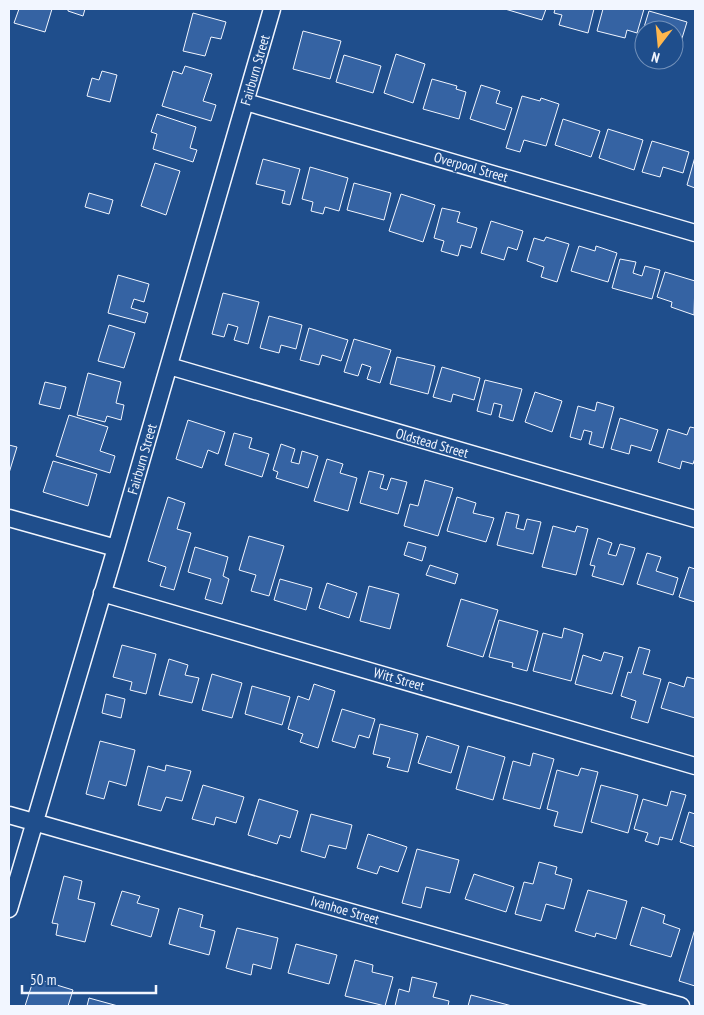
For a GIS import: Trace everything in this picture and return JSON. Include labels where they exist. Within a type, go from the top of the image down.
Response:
[{"type":"street","name":"Fairburn Street","points":[[9,909],[36,822],[272,9]]},
{"type":"street","name":"Overpool Street","points":[[246,102],[695,232]]},
{"type":"street","name":"Oldstead Street","points":[[169,366],[695,519]]},
{"type":"street","points":[[9,518],[116,548]]},
{"type":"street","name":"Witt Street","points":[[102,593],[695,766]]},
{"type":"street","name":"Ivanhoe Street","points":[[9,815],[681,1006]]},
{"type":"building","points":[[19,9],[52,9],[45,32],[14,23]]},
{"type":"building","points":[[68,9],[85,9],[83,16],[68,11]]},
{"type":"building","points":[[505,9],[546,9],[542,20]]},
{"type":"building","points":[[555,9],[594,9],[588,33],[559,25],[562,15],[554,13]]},
{"type":"building","points":[[603,9],[644,9],[641,20],[634,20],[634,32],[627,30],[625,38],[597,31]]},
{"type":"building","points":[[649,11],[680,20],[646,20]]},
{"type":"building","points":[[193,13],[226,22],[221,39],[211,37],[205,56],[183,51]]},
{"type":"building","points":[[684,21],[687,22],[684,32]]},
{"type":"building","points":[[303,31],[341,41],[330,79],[293,69]]},
{"type":"building","points":[[396,54],[425,64],[413,103],[384,93]]},
{"type":"building","points":[[344,55],[381,66],[373,93],[336,82]]},
{"type":"building","points":[[185,66],[212,74],[203,101],[216,105],[211,121],[162,106],[173,71],[182,74]]},
{"type":"building","points":[[102,71],[117,75],[110,102],[87,96],[92,78],[99,80]]},
{"type":"building","points":[[432,79],[457,86],[456,89],[466,92],[459,119],[423,109]]},
{"type":"building","points":[[481,85],[500,91],[496,103],[512,108],[505,130],[470,119]]},
{"type":"building","points":[[522,96],[540,101],[541,98],[559,104],[546,146],[524,140],[520,152],[506,148]]},
{"type":"building","points":[[157,114],[196,127],[190,148],[197,150],[193,162],[153,149],[157,134],[151,132]]},
{"type":"building","points":[[563,119],[600,131],[591,157],[555,145]]},
{"type":"building","points":[[608,129],[643,140],[634,170],[599,158]]},
{"type":"building","points":[[652,141],[689,152],[683,173],[663,167],[660,177],[642,172]]},
{"type":"building","points":[[695,157],[695,188],[687,185]]},
{"type":"building","points":[[263,159],[300,169],[290,205],[282,203],[285,191],[256,184]]},
{"type":"building","points":[[155,163],[180,171],[166,215],[141,206]]},
{"type":"building","points":[[310,167],[348,178],[339,211],[325,207],[323,214],[311,211],[313,202],[302,199]]},
{"type":"building","points":[[354,183],[391,193],[384,220],[347,210]]},
{"type":"building","points":[[89,193],[113,200],[109,214],[85,207]]},
{"type":"building","points":[[401,194],[435,205],[423,242],[389,231]]},
{"type":"building","points":[[442,208],[460,212],[457,222],[477,228],[471,248],[461,245],[458,256],[441,251],[444,241],[434,238]]},
{"type":"building","points":[[491,221],[523,231],[517,250],[508,247],[504,260],[481,253]]},
{"type":"building","points":[[546,237],[569,244],[557,282],[541,277],[544,267],[527,261],[534,238],[544,241]]},
{"type":"building","points":[[579,246],[595,251],[596,246],[617,253],[608,282],[571,271]]},
{"type":"building","points":[[620,259],[636,262],[633,273],[642,276],[645,266],[660,270],[652,299],[612,288]]},
{"type":"building","points":[[665,272],[695,281],[694,315],[671,307],[672,302],[657,297]]},
{"type":"building","points":[[118,275],[149,284],[144,302],[134,299],[131,308],[148,313],[145,323],[108,313]]},
{"type":"building","points":[[223,293],[259,302],[248,344],[234,340],[238,327],[228,324],[224,337],[212,334]]},
{"type":"building","points":[[269,316],[302,325],[296,349],[281,345],[279,353],[260,348]]},
{"type":"building","points":[[109,325],[135,333],[124,368],[98,361]]},
{"type":"building","points":[[309,328],[348,340],[341,361],[322,355],[319,365],[300,360]]},
{"type":"building","points":[[354,339],[391,350],[380,383],[367,379],[371,367],[362,364],[358,376],[344,372]]},
{"type":"building","points":[[397,357],[435,366],[428,394],[390,384]]},
{"type":"building","points":[[442,367],[480,378],[474,400],[453,394],[451,402],[433,397]]},
{"type":"building","points":[[88,373],[121,382],[116,403],[124,405],[121,420],[107,416],[105,422],[77,415]]},
{"type":"building","points":[[485,380],[522,389],[513,421],[499,417],[502,405],[494,403],[491,415],[477,411]]},
{"type":"building","points":[[45,382],[66,387],[60,409],[39,404]]},
{"type":"building","points":[[535,392],[562,401],[552,432],[525,422]]},
{"type":"building","points":[[597,402],[614,407],[603,448],[589,444],[592,432],[584,430],[581,440],[570,437],[578,406],[595,411]]},
{"type":"building","points":[[69,415],[108,427],[100,451],[115,456],[110,473],[56,456]]},
{"type":"building","points":[[620,418],[658,430],[651,451],[631,445],[629,454],[611,449]]},
{"type":"building","points":[[188,420],[225,432],[218,454],[208,450],[202,468],[176,459]]},
{"type":"building","points":[[690,427],[695,428],[695,458],[693,464],[682,461],[680,469],[658,462],[668,429],[687,435]]},
{"type":"building","points":[[234,433],[252,438],[249,448],[269,454],[262,477],[225,465]]},
{"type":"building","points":[[281,444],[295,449],[291,462],[299,464],[302,451],[318,456],[308,488],[276,478],[278,472],[273,470]]},
{"type":"building","points":[[9,445],[17,447],[9,473]]},
{"type":"building","points":[[327,459],[343,464],[340,473],[357,478],[348,511],[314,501]]},
{"type":"building","points":[[53,461],[97,474],[88,506],[43,492]]},
{"type":"building","points":[[369,471],[384,475],[380,488],[387,490],[391,478],[407,482],[398,514],[360,503]]},
{"type":"building","points":[[425,480],[453,488],[438,536],[404,526],[410,504],[418,506]]},
{"type":"building","points":[[168,497],[185,503],[177,529],[191,533],[174,590],[160,586],[166,567],[148,561]]},
{"type":"building","points":[[457,497],[476,503],[473,513],[494,518],[486,542],[447,531]]},
{"type":"building","points":[[506,512],[519,515],[516,528],[524,530],[527,519],[541,522],[533,554],[497,545]]},
{"type":"building","points":[[553,526],[575,532],[577,526],[588,529],[576,575],[542,567]]},
{"type":"building","points":[[249,536],[284,546],[269,596],[251,591],[256,575],[239,570]]},
{"type":"building","points":[[598,538],[612,543],[608,554],[616,556],[620,544],[635,548],[623,585],[592,576],[595,566],[590,565]]},
{"type":"building","points":[[408,542],[426,547],[422,561],[404,555]]},
{"type":"building","points":[[195,547],[228,557],[223,576],[229,579],[222,604],[205,599],[211,579],[188,572]]},
{"type":"building","points":[[647,553],[661,557],[656,571],[678,578],[673,595],[637,584]]},
{"type":"building","points":[[430,565],[458,574],[455,584],[426,575]]},
{"type":"building","points":[[689,567],[695,569],[695,602],[679,597]]},
{"type":"building","points":[[280,579],[312,588],[306,610],[274,600]]},
{"type":"building","points":[[327,583],[357,593],[349,618],[319,608]]},
{"type":"building","points":[[369,586],[399,594],[390,629],[360,621]]},
{"type":"building","points":[[461,599],[498,610],[483,657],[447,646]]},
{"type":"building","points":[[499,620],[538,631],[527,671],[512,667],[513,663],[489,657]]},
{"type":"building","points":[[564,628],[583,634],[571,681],[533,671],[543,633],[562,638]]},
{"type":"building","points":[[122,645],[156,654],[146,694],[130,690],[132,682],[113,677]]},
{"type":"building","points":[[639,647],[650,650],[643,674],[661,679],[648,723],[631,718],[636,701],[621,696],[628,672],[631,673]]},
{"type":"building","points":[[604,652],[623,657],[612,694],[575,684],[583,655],[601,661]]},
{"type":"building","points":[[169,659],[188,665],[185,675],[199,678],[192,703],[159,695]]},
{"type":"building","points":[[212,674],[242,683],[232,718],[202,710]]},
{"type":"building","points":[[687,677],[695,679],[695,718],[661,708],[669,682],[684,687]]},
{"type":"building","points":[[314,684],[335,691],[318,748],[300,742],[303,734],[288,729],[298,696],[309,700]]},
{"type":"building","points":[[252,686],[290,697],[282,725],[245,714]]},
{"type":"building","points":[[106,694],[125,699],[121,718],[102,713]]},
{"type":"building","points":[[342,709],[375,719],[369,738],[359,735],[355,748],[332,741]]},
{"type":"building","points":[[380,724],[418,734],[408,772],[387,767],[390,758],[373,754]]},
{"type":"building","points":[[427,736],[459,746],[451,773],[418,763]]},
{"type":"building","points":[[100,741],[135,750],[126,786],[109,781],[104,799],[86,794]]},
{"type":"building","points":[[468,746],[505,757],[493,800],[456,789]]},
{"type":"building","points":[[533,753],[554,759],[540,809],[503,799],[513,761],[530,766]]},
{"type":"building","points":[[166,765],[191,771],[182,801],[166,797],[161,811],[138,805],[148,766],[165,771]]},
{"type":"building","points":[[581,768],[598,772],[582,833],[554,826],[558,812],[547,809],[557,770],[578,776]]},
{"type":"building","points":[[203,785],[244,797],[236,823],[216,817],[214,825],[192,819]]},
{"type":"building","points":[[601,785],[638,795],[628,833],[591,822]]},
{"type":"building","points":[[671,791],[686,795],[672,840],[660,837],[658,845],[645,841],[648,833],[634,829],[643,799],[667,806]]},
{"type":"building","points":[[259,799],[298,811],[290,838],[280,835],[277,844],[248,835]]},
{"type":"building","points":[[689,812],[695,814],[695,847],[680,842]]},
{"type":"building","points":[[311,814],[352,825],[346,849],[329,845],[325,858],[301,851]]},
{"type":"building","points":[[368,834],[407,847],[398,872],[380,866],[377,874],[357,868]]},
{"type":"building","points":[[417,849],[459,860],[450,893],[426,887],[421,908],[402,903]]},
{"type":"building","points":[[539,862],[557,867],[555,874],[572,879],[564,909],[546,904],[541,921],[515,914],[524,882],[533,884]]},
{"type":"building","points":[[474,874],[514,887],[506,912],[465,899]]},
{"type":"building","points":[[64,876],[82,881],[78,899],[95,903],[85,942],[56,935],[58,924],[52,923]]},
{"type":"building","points":[[588,890],[627,901],[616,939],[596,933],[595,937],[575,931]]},
{"type":"building","points":[[122,891],[140,896],[137,903],[159,909],[151,937],[111,925]]},
{"type":"building","points":[[642,907],[665,915],[663,923],[680,929],[671,957],[630,945]]},
{"type":"building","points":[[179,908],[203,915],[200,927],[215,931],[209,955],[169,944]]},
{"type":"building","points":[[237,928],[278,938],[271,969],[253,964],[251,975],[226,968]]},
{"type":"building","points":[[695,929],[695,986],[679,981]]},
{"type":"building","points":[[296,944],[337,955],[329,984],[288,973]]},
{"type":"building","points":[[355,960],[373,965],[372,972],[393,977],[385,1006],[345,996]]},
{"type":"building","points":[[412,977],[437,983],[433,997],[449,1001],[448,1006],[395,1006],[399,989],[409,992]]},
{"type":"building","points":[[34,978],[73,990],[68,1006],[25,1006]]},
{"type":"building","points":[[471,995],[512,1006],[468,1006]]},
{"type":"building","points":[[89,998],[118,1006],[87,1006]]}]
